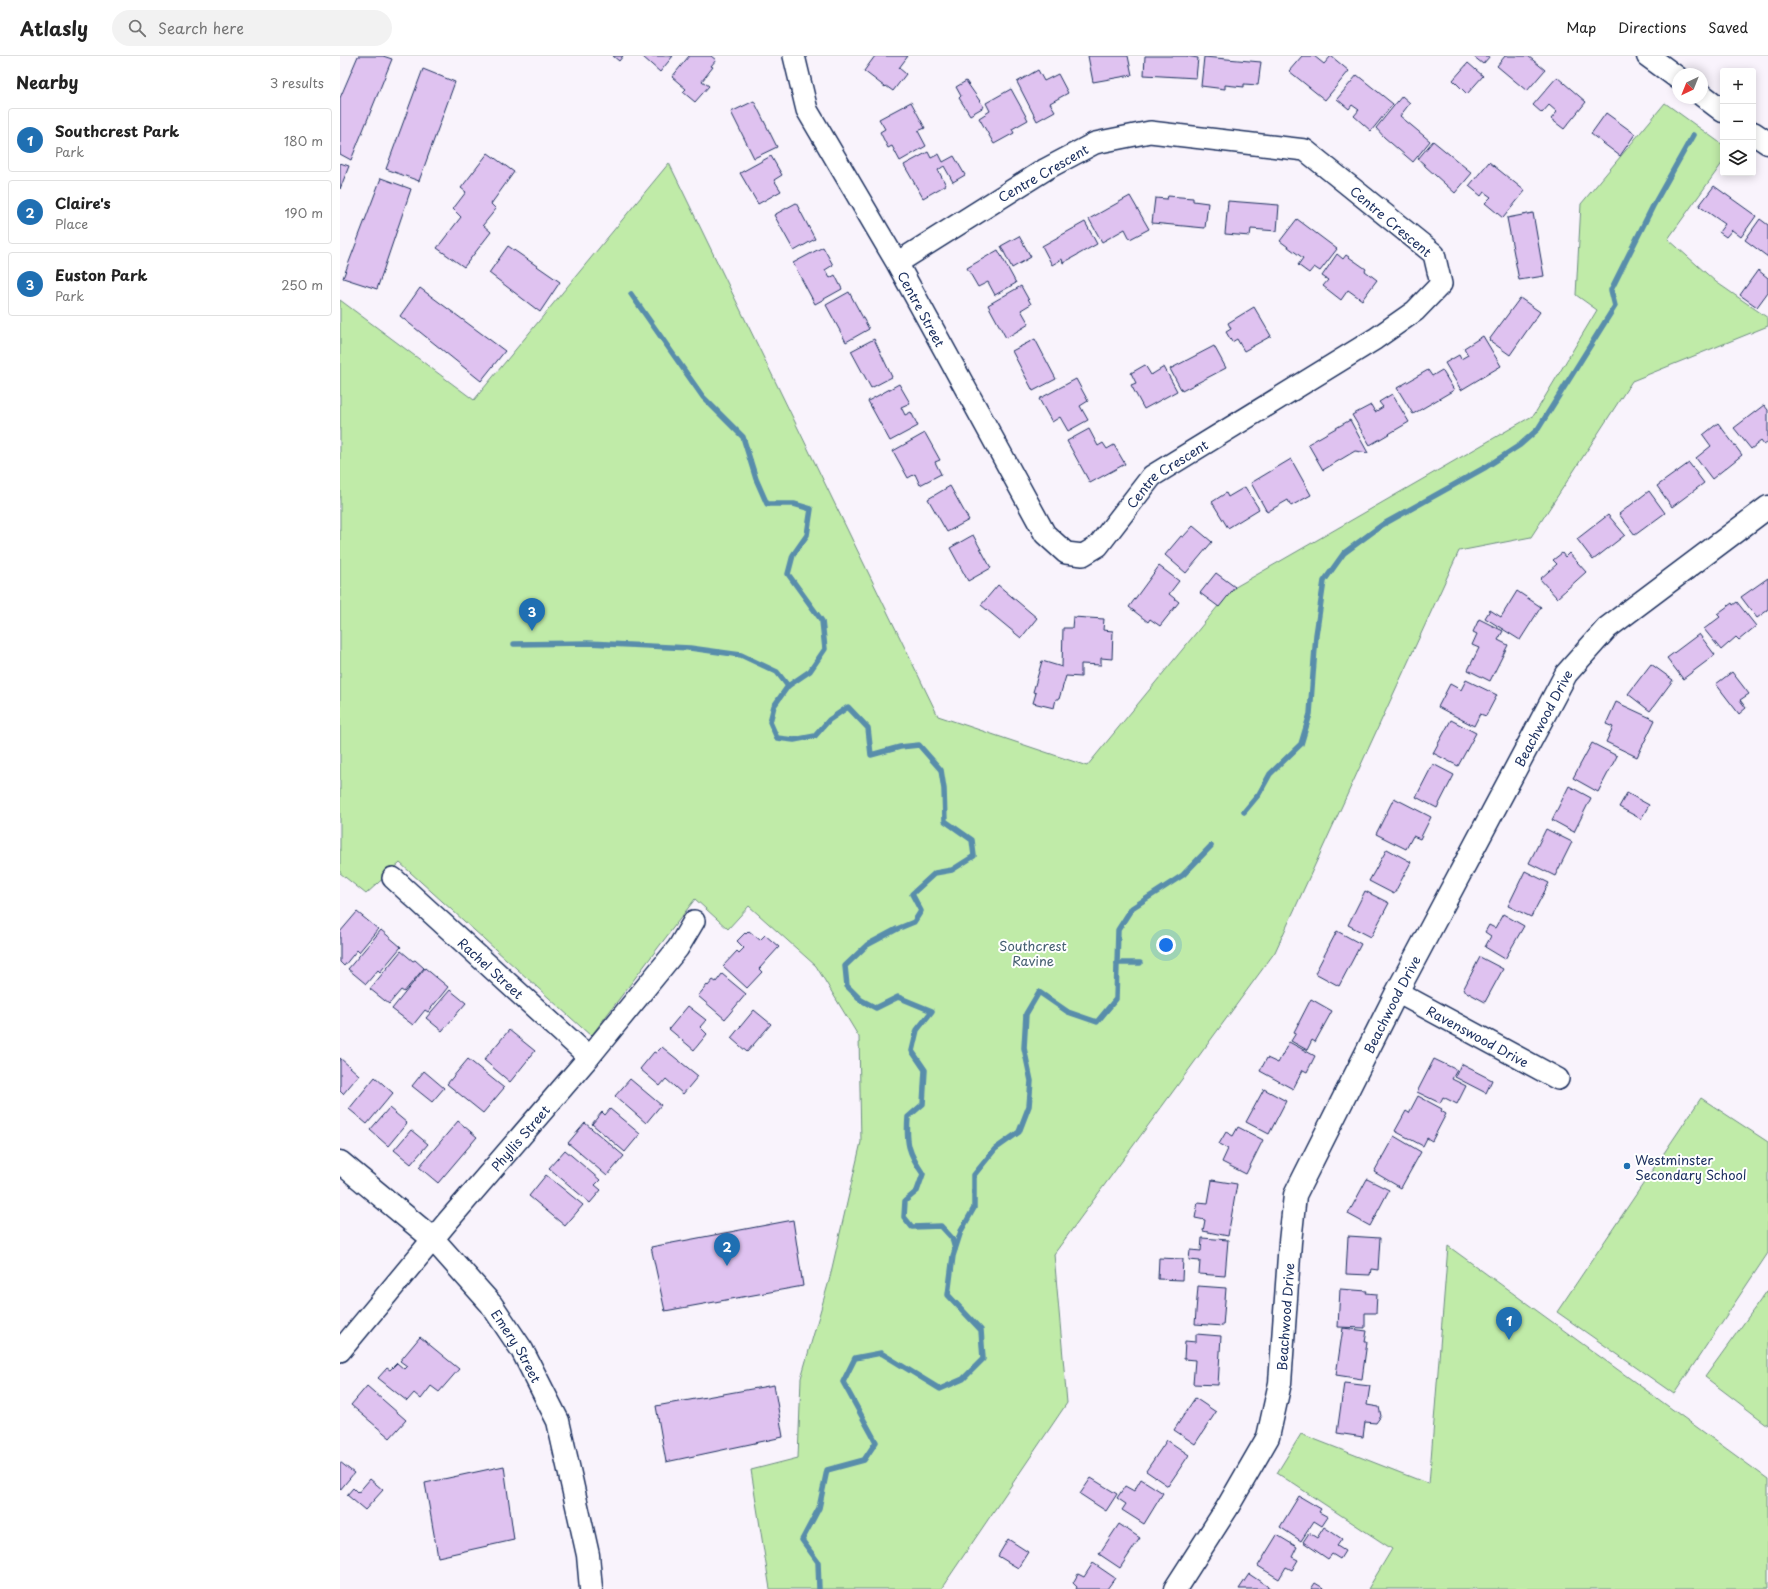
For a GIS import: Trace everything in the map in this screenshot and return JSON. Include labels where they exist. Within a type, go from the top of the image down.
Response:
[{"type":"street","name":"Centre Street","points":[[794,56],[807,110],[897,263],[1045,534],[1066,553]]},
{"type":"street","points":[[1648,56],[1672,74]]},
{"type":"street","points":[[1708,100],[1720,109]]},
{"type":"street","name":"Centre Crescent","points":[[897,263],[1046,169],[1083,149],[1095,143],[1150,132],[1305,150],[1434,254],[1441,284],[1415,311],[1375,339],[1152,476],[1098,546],[1083,555],[1066,553]]},
{"type":"street","points":[[1756,135],[1768,144]]},
{"type":"street","name":"Beachwood Drive","points":[[1175,1589],[1227,1508],[1268,1437],[1280,1383],[1290,1242],[1295,1195],[1397,992],[1566,674],[1606,628],[1768,507]]},
{"type":"street","name":"Rachel Street","points":[[393,878],[589,1057]]},
{"type":"street","name":"Phyllis Street","points":[[340,1350],[589,1057],[678,948],[694,921]]},
{"type":"street","name":"Ravenswood Drive","points":[[1397,992],[1558,1079]]},
{"type":"street","name":"Emery Street","points":[[340,1162],[433,1239],[491,1304],[522,1350],[558,1421],[588,1555],[591,1589]]},
{"type":"green space","name":"Southcrest Ravine","points":[[1665,103],[1720,143],[1720,166],[1668,239],[1716,282],[1768,318],[1768,326],[1632,381],[1531,537],[1459,551],[1275,952],[1054,1254],[1067,1403],[941,1589],[770,1589],[751,1470],[798,1458],[801,1378],[829,1281],[861,1142],[859,1037],[816,966],[749,906],[728,929],[695,899],[591,1036],[400,863],[366,894],[340,873],[340,300],[474,400],[669,163],[938,716],[1087,766],[1232,589],[1534,415],[1597,310],[1576,295],[1581,204]]},
{"type":"green space","points":[[1701,1098],[1768,1142],[1768,1253],[1674,1394],[1557,1312]]},
{"type":"green space","points":[[1448,1246],[1768,1479],[1768,1589],[1368,1589],[1392,1549],[1277,1473],[1301,1434],[1429,1484]]},
{"type":"green space","points":[[1768,1291],[1768,1425],[1705,1377]]},
{"type":"building","points":[[358,56],[383,56],[392,59],[351,160],[340,154],[340,98]]},
{"type":"building","points":[[613,56],[623,56],[619,61]]},
{"type":"building","points":[[673,56],[660,72],[643,57]]},
{"type":"building","points":[[689,56],[711,56],[716,60],[711,66],[713,67],[702,81],[709,86],[695,102],[683,92],[686,89],[672,77]]},
{"type":"building","points":[[875,56],[908,56],[899,68],[906,74],[893,91],[886,86],[885,87],[864,71]]},
{"type":"building","points":[[1088,56],[1128,56],[1132,75],[1093,82]]},
{"type":"building","points":[[1145,56],[1186,56],[1198,58],[1196,78],[1144,75]]},
{"type":"building","points":[[1302,56],[1314,56],[1324,64],[1331,56],[1349,71],[1325,100],[1289,71]]},
{"type":"building","points":[[1473,56],[1490,56],[1483,64]]},
{"type":"building","points":[[1505,56],[1528,56],[1545,70],[1527,91],[1497,66]]},
{"type":"building","points":[[1204,57],[1261,62],[1258,85],[1244,84],[1244,87],[1225,85],[1225,89],[1201,86]]},
{"type":"building","points":[[1468,63],[1483,76],[1467,94],[1453,80]]},
{"type":"building","points":[[423,69],[455,82],[419,181],[386,169]]},
{"type":"building","points":[[1038,70],[1044,81],[1058,74],[1068,93],[1050,103],[1055,111],[1037,121],[1017,82]]},
{"type":"building","points":[[1357,75],[1393,104],[1371,131],[1354,116],[1359,110],[1352,105],[1349,109],[1337,99]]},
{"type":"building","points":[[1557,77],[1586,102],[1564,129],[1551,119],[1557,112],[1549,105],[1542,113],[1533,105]]},
{"type":"building","points":[[966,81],[984,107],[970,115],[959,98],[961,96],[956,87]]},
{"type":"building","points":[[1011,89],[1028,120],[1012,129],[1014,133],[994,144],[979,118],[990,111],[986,103]]},
{"type":"building","points":[[1402,96],[1410,103],[1400,116],[1430,141],[1413,162],[1384,137],[1376,128]]},
{"type":"building","points":[[754,101],[777,147],[754,158],[731,112]]},
{"type":"building","points":[[911,102],[925,128],[918,131],[926,146],[900,161],[892,146],[888,148],[880,132],[885,129],[879,119]]},
{"type":"building","points":[[1606,113],[1635,134],[1620,156],[1591,134]]},
{"type":"building","points":[[1433,141],[1472,173],[1455,193],[1418,159]]},
{"type":"building","points":[[928,152],[931,158],[939,154],[943,162],[954,156],[965,175],[953,182],[944,166],[938,170],[946,185],[923,198],[904,165]]},
{"type":"building","points":[[488,153],[514,172],[491,204],[496,209],[483,225],[491,232],[464,267],[437,248],[461,217],[453,209],[466,192],[461,188]]},
{"type":"building","points":[[771,156],[782,175],[774,180],[781,191],[758,204],[740,173]]},
{"type":"building","points":[[1489,162],[1525,191],[1503,218],[1485,203],[1491,197],[1484,192],[1481,196],[1469,186]]},
{"type":"building","points":[[340,163],[349,166],[340,189]]},
{"type":"building","points":[[381,178],[411,189],[377,289],[343,278]]},
{"type":"building","points":[[1714,186],[1756,216],[1741,237],[1732,230],[1726,237],[1719,232],[1725,224],[1699,206]]},
{"type":"building","points":[[1130,196],[1149,229],[1130,239],[1125,229],[1102,242],[1089,219]]},
{"type":"building","points":[[1168,196],[1193,198],[1193,201],[1208,203],[1205,228],[1152,223],[1155,198],[1167,199]]},
{"type":"building","points":[[1228,201],[1279,205],[1277,231],[1251,229],[1250,236],[1225,234]]},
{"type":"building","points":[[796,203],[815,239],[794,251],[774,215]]},
{"type":"building","points":[[1533,213],[1544,276],[1519,280],[1507,218]]},
{"type":"building","points":[[1297,219],[1337,249],[1320,271],[1314,267],[1309,273],[1298,265],[1303,258],[1280,241]]},
{"type":"building","points":[[1760,219],[1768,225],[1768,257],[1745,240]]},
{"type":"building","points":[[1085,222],[1097,244],[1063,263],[1062,259],[1052,265],[1042,246]]},
{"type":"building","points":[[1019,236],[1031,257],[1012,268],[1001,246]]},
{"type":"building","points":[[508,246],[560,282],[540,312],[489,273]]},
{"type":"building","points":[[823,247],[833,265],[825,270],[830,278],[835,275],[842,289],[815,304],[793,263]]},
{"type":"building","points":[[998,250],[1016,283],[995,295],[988,282],[978,287],[967,268]]},
{"type":"building","points":[[1337,254],[1343,259],[1346,255],[1366,269],[1365,271],[1377,280],[1362,300],[1348,290],[1341,300],[1323,286],[1328,280],[1322,276]]},
{"type":"building","points":[[1758,270],[1768,278],[1768,292],[1757,307],[1740,295]]},
{"type":"building","points":[[1021,286],[1031,304],[1021,310],[1029,324],[1006,338],[988,305]]},
{"type":"building","points":[[420,288],[505,351],[481,381],[400,316]]},
{"type":"building","points":[[849,292],[869,329],[846,342],[826,305]]},
{"type":"building","points":[[1520,298],[1540,312],[1510,355],[1489,340]]},
{"type":"building","points":[[1254,307],[1271,336],[1244,351],[1237,339],[1232,342],[1226,332],[1231,329],[1228,323]]},
{"type":"building","points":[[1483,336],[1501,366],[1461,390],[1445,363],[1459,355],[1461,359],[1468,355],[1464,348]]},
{"type":"building","points":[[874,339],[892,377],[871,388],[851,351]]},
{"type":"building","points":[[1035,339],[1056,379],[1033,391],[1012,351]]},
{"type":"building","points":[[1214,346],[1226,368],[1182,391],[1170,369]]},
{"type":"building","points":[[1145,365],[1151,375],[1164,367],[1177,391],[1144,409],[1131,385],[1136,383],[1131,373]]},
{"type":"building","points":[[1428,370],[1432,376],[1442,370],[1454,390],[1413,414],[1397,388]]},
{"type":"building","points":[[1076,379],[1088,401],[1080,406],[1088,420],[1068,431],[1060,417],[1052,422],[1039,399]]},
{"type":"building","points":[[899,384],[910,403],[901,407],[905,415],[911,412],[918,426],[890,441],[868,401]]},
{"type":"building","points":[[1392,394],[1409,422],[1370,445],[1352,415],[1371,405],[1375,412],[1383,407],[1379,402]]},
{"type":"building","points":[[1764,405],[1768,410],[1768,442],[1764,445],[1761,441],[1751,449],[1734,428]]},
{"type":"building","points":[[1350,420],[1368,453],[1355,451],[1323,470],[1308,444]]},
{"type":"building","points":[[1718,423],[1742,455],[1712,479],[1696,458],[1711,446],[1703,435]]},
{"type":"building","points":[[1089,429],[1098,446],[1103,443],[1107,449],[1114,445],[1125,464],[1090,483],[1067,441]]},
{"type":"building","points":[[925,433],[940,460],[935,462],[941,474],[920,485],[915,474],[908,478],[893,451]]},
{"type":"building","points":[[1291,459],[1311,495],[1291,506],[1288,500],[1267,512],[1251,483]]},
{"type":"building","points":[[1689,463],[1704,483],[1672,507],[1657,486]]},
{"type":"building","points":[[950,486],[969,520],[947,532],[928,499]]},
{"type":"building","points":[[1245,487],[1259,509],[1228,528],[1212,502],[1226,493],[1228,497]]},
{"type":"building","points":[[1649,491],[1665,513],[1635,535],[1619,514]]},
{"type":"building","points":[[1608,515],[1625,535],[1593,560],[1577,539]]},
{"type":"building","points":[[1193,526],[1212,542],[1186,573],[1165,555],[1181,536],[1183,537]]},
{"type":"building","points":[[973,535],[991,568],[968,581],[950,548]]},
{"type":"building","points":[[1562,553],[1565,557],[1569,553],[1586,572],[1557,598],[1540,579],[1557,564],[1553,560]]},
{"type":"building","points":[[1159,566],[1179,581],[1169,594],[1179,602],[1160,626],[1150,619],[1148,622],[1129,607]]},
{"type":"building","points":[[1216,573],[1235,587],[1219,607],[1200,593]]},
{"type":"building","points":[[1768,578],[1768,610],[1757,618],[1741,597]]},
{"type":"building","points":[[998,585],[1037,618],[1021,638],[981,605]]},
{"type":"building","points":[[1517,591],[1541,607],[1520,640],[1485,618],[1490,610],[1501,617]]},
{"type":"building","points":[[1737,602],[1756,626],[1739,640],[1736,637],[1721,650],[1704,629],[1720,617],[1717,614],[1732,603],[1733,605]]},
{"type":"building","points":[[1073,617],[1104,619],[1103,630],[1113,631],[1112,659],[1101,658],[1101,665],[1081,664],[1081,677],[1066,676],[1059,699],[1056,699],[1054,708],[1033,703],[1036,693],[1033,692],[1042,661],[1062,667],[1063,628],[1072,628]]},
{"type":"building","points":[[1479,619],[1503,631],[1498,640],[1508,645],[1490,681],[1468,670],[1479,648],[1472,645],[1477,634],[1473,632]]},
{"type":"building","points":[[1699,634],[1715,655],[1683,679],[1667,658]]},
{"type":"building","points":[[1651,664],[1673,680],[1650,711],[1628,694]]},
{"type":"building","points":[[1732,672],[1749,694],[1740,700],[1746,708],[1739,714],[1716,684]]},
{"type":"building","points":[[1466,680],[1497,695],[1486,716],[1480,714],[1474,726],[1438,707],[1450,684],[1461,690]]},
{"type":"building","points":[[1616,702],[1655,720],[1637,757],[1606,742],[1613,727],[1606,724]]},
{"type":"building","points":[[1451,720],[1476,733],[1458,766],[1433,753]]},
{"type":"building","points":[[1592,743],[1617,756],[1598,792],[1573,778]]},
{"type":"building","points":[[1433,764],[1454,775],[1437,808],[1416,797]]},
{"type":"building","points":[[1569,786],[1591,798],[1574,832],[1552,820]]},
{"type":"building","points":[[1627,793],[1649,805],[1641,819],[1619,807]]},
{"type":"building","points":[[1394,798],[1431,817],[1420,839],[1413,836],[1406,849],[1376,834]]},
{"type":"building","points":[[1546,829],[1572,842],[1555,876],[1529,863]]},
{"type":"building","points":[[1387,849],[1411,862],[1394,894],[1369,881]]},
{"type":"building","points":[[1525,871],[1549,883],[1531,917],[1508,906]]},
{"type":"building","points":[[1365,891],[1389,903],[1371,937],[1348,925]]},
{"type":"building","points":[[357,912],[378,929],[359,952],[357,950],[344,966],[340,962],[340,932]]},
{"type":"building","points":[[1503,914],[1524,926],[1505,959],[1485,947],[1491,936],[1485,932],[1489,925],[1495,928]]},
{"type":"building","points":[[381,930],[401,947],[380,972],[378,970],[366,984],[348,969]]},
{"type":"building","points":[[749,931],[760,940],[765,935],[779,947],[759,969],[762,972],[747,988],[723,966],[737,951],[739,953],[744,948],[737,941]]},
{"type":"building","points":[[1337,931],[1361,944],[1339,986],[1315,973]]},
{"type":"building","points":[[401,951],[424,968],[404,992],[401,990],[389,1004],[370,989]]},
{"type":"building","points":[[1480,957],[1503,969],[1485,1002],[1463,990]]},
{"type":"building","points":[[425,968],[448,987],[428,1012],[425,1010],[413,1025],[392,1009]]},
{"type":"building","points":[[722,974],[746,994],[725,1019],[698,996],[707,985],[708,986],[713,980],[716,982]]},
{"type":"building","points":[[450,990],[466,1003],[442,1031],[426,1018]]},
{"type":"building","points":[[1311,999],[1332,1011],[1315,1042],[1312,1040],[1307,1050],[1291,1041]]},
{"type":"building","points":[[688,1006],[706,1020],[700,1027],[707,1034],[694,1050],[669,1029]]},
{"type":"building","points":[[754,1010],[771,1024],[747,1052],[731,1038]]},
{"type":"building","points":[[509,1030],[535,1051],[510,1082],[484,1060]]},
{"type":"building","points":[[1289,1042],[1315,1056],[1307,1072],[1303,1070],[1293,1089],[1260,1071],[1267,1058],[1278,1063]]},
{"type":"building","points":[[662,1047],[698,1076],[683,1094],[666,1079],[660,1086],[640,1069],[654,1052],[656,1053]]},
{"type":"building","points":[[340,1058],[359,1075],[343,1094],[340,1091]]},
{"type":"building","points":[[468,1059],[504,1088],[483,1113],[447,1084]]},
{"type":"building","points":[[1434,1059],[1457,1070],[1452,1079],[1466,1086],[1457,1104],[1443,1097],[1440,1103],[1417,1092]]},
{"type":"building","points":[[1461,1064],[1492,1080],[1486,1093],[1455,1077]]},
{"type":"building","points":[[424,1071],[444,1088],[432,1102],[412,1086]]},
{"type":"building","points":[[375,1077],[393,1093],[367,1124],[349,1109]]},
{"type":"building","points":[[630,1079],[661,1105],[646,1123],[615,1096]]},
{"type":"building","points":[[1264,1089],[1286,1101],[1269,1134],[1246,1122]]},
{"type":"building","points":[[1418,1096],[1442,1109],[1441,1111],[1446,1114],[1432,1141],[1427,1138],[1423,1146],[1395,1131],[1406,1111],[1409,1113]]},
{"type":"building","points":[[389,1108],[407,1123],[388,1146],[370,1130]]},
{"type":"building","points":[[610,1109],[640,1134],[625,1152],[592,1124],[602,1112],[605,1115]]},
{"type":"building","points":[[458,1121],[477,1137],[438,1183],[419,1167]]},
{"type":"building","points":[[585,1123],[624,1156],[607,1176],[568,1143]]},
{"type":"building","points":[[1238,1127],[1263,1140],[1246,1174],[1222,1162],[1228,1149],[1219,1144],[1226,1132],[1233,1136]]},
{"type":"building","points":[[411,1130],[428,1144],[411,1164],[394,1150]]},
{"type":"building","points":[[1394,1136],[1421,1152],[1401,1188],[1374,1172]]},
{"type":"building","points":[[565,1150],[600,1180],[595,1185],[601,1190],[590,1203],[549,1168]]},
{"type":"building","points":[[546,1175],[583,1205],[565,1226],[529,1196]]},
{"type":"building","points":[[1367,1179],[1389,1190],[1370,1226],[1348,1214]]},
{"type":"building","points":[[1212,1180],[1237,1184],[1228,1236],[1203,1231],[1205,1220],[1195,1218],[1198,1202],[1208,1203]]},
{"type":"building","points":[[793,1220],[803,1286],[665,1311],[651,1247]]},
{"type":"building","points":[[1348,1236],[1380,1238],[1378,1270],[1371,1269],[1370,1275],[1346,1274]]},
{"type":"building","points":[[1202,1238],[1228,1240],[1225,1276],[1199,1274],[1200,1261],[1189,1260],[1190,1250],[1201,1251]]},
{"type":"building","points":[[1159,1258],[1183,1259],[1182,1280],[1158,1279]]},
{"type":"building","points":[[1198,1286],[1226,1288],[1223,1326],[1195,1324]]},
{"type":"building","points":[[1340,1289],[1367,1291],[1366,1293],[1377,1294],[1376,1313],[1365,1313],[1365,1328],[1338,1327]]},
{"type":"building","points":[[1343,1328],[1367,1331],[1362,1379],[1336,1375]]},
{"type":"building","points":[[1196,1334],[1221,1336],[1218,1385],[1193,1384],[1195,1360],[1184,1359],[1185,1341],[1196,1342]]},
{"type":"building","points":[[420,1337],[459,1369],[439,1392],[431,1386],[421,1399],[414,1393],[407,1401],[378,1378],[387,1368],[390,1370],[397,1363],[404,1369],[407,1366],[400,1361]]},
{"type":"building","points":[[1344,1383],[1370,1386],[1367,1405],[1379,1407],[1381,1416],[1376,1423],[1365,1422],[1363,1437],[1337,1433]]},
{"type":"building","points":[[774,1385],[783,1437],[666,1462],[656,1406]]},
{"type":"building","points":[[367,1386],[406,1420],[390,1438],[351,1405]]},
{"type":"building","points":[[1195,1398],[1216,1412],[1195,1444],[1174,1430]]},
{"type":"building","points":[[1167,1440],[1189,1455],[1168,1486],[1146,1471]]},
{"type":"building","points":[[340,1462],[354,1473],[340,1490]]},
{"type":"building","points":[[504,1466],[514,1540],[438,1557],[425,1483]]},
{"type":"building","points":[[1091,1478],[1117,1494],[1106,1511],[1080,1494]]},
{"type":"building","points":[[370,1479],[383,1490],[365,1510],[347,1495],[353,1488],[358,1493]]},
{"type":"building","points":[[1141,1479],[1163,1493],[1144,1524],[1122,1510],[1126,1504],[1117,1498],[1125,1486],[1134,1491]]},
{"type":"building","points":[[1299,1496],[1321,1509],[1319,1512],[1328,1517],[1322,1526],[1314,1521],[1301,1541],[1280,1527]]},
{"type":"building","points":[[1119,1524],[1140,1538],[1120,1568],[1099,1554]]},
{"type":"building","points":[[1324,1527],[1342,1539],[1337,1546],[1345,1551],[1340,1559],[1332,1554],[1328,1559],[1303,1542],[1309,1533],[1317,1538]]},
{"type":"building","points":[[1277,1535],[1297,1547],[1292,1557],[1298,1560],[1292,1570],[1286,1567],[1279,1579],[1258,1566]]},
{"type":"building","points":[[1008,1539],[1028,1552],[1018,1568],[998,1556]]},
{"type":"building","points":[[1093,1563],[1115,1578],[1107,1589],[1076,1589],[1077,1587],[1073,1583],[1078,1574],[1084,1577]]},
{"type":"building","points":[[1249,1574],[1270,1588],[1239,1589]]},
{"type":"building","points":[[1315,1583],[1325,1589],[1311,1589]]},
{"type":"waterway","points":[[1244,812],[1259,794],[1270,774],[1301,744],[1310,714],[1316,635],[1324,581],[1344,553],[1382,525],[1486,467],[1520,445],[1538,429],[1615,306],[1611,290],[1653,206],[1693,135]]},
{"type":"waterway","points":[[631,294],[703,397],[743,437],[756,479],[767,504],[794,504],[811,509],[807,535],[793,555],[788,574],[822,621],[825,649],[810,671],[788,686],[774,706],[770,722],[777,738],[794,740],[815,736],[829,720],[848,707],[868,728],[871,755],[900,747],[919,745],[941,770],[944,789],[945,821],[972,840],[974,856],[952,870],[935,873],[912,894],[921,911],[914,922],[867,945],[845,966],[847,986],[861,1000],[876,1008],[898,997],[932,1011],[917,1030],[912,1051],[925,1070],[923,1104],[908,1117],[907,1134],[911,1153],[923,1174],[917,1191],[905,1201],[904,1217],[912,1227],[941,1226],[952,1238],[955,1249]]},
{"type":"waterway","points":[[514,644],[588,643],[690,648],[741,655],[777,672],[788,686]]},
{"type":"waterway","points":[[819,1589],[818,1562],[802,1540],[819,1508],[827,1470],[864,1460],[876,1442],[843,1382],[855,1358],[881,1353],[940,1389],[963,1379],[983,1359],[981,1330],[948,1295],[953,1256],[961,1231],[974,1208],[974,1175],[995,1149],[1019,1132],[1029,1106],[1031,1081],[1024,1048],[1026,1014],[1039,992],[1068,1012],[1097,1022],[1116,999],[1118,930],[1132,908],[1183,875],[1211,846]]},
{"type":"waterway","points":[[1117,963],[1140,963]]},
{"type":"place","name":"Euston Park","points":[[532,631]]},
{"type":"place","name":"Westminster Secondary School","points":[[1627,1166]]},
{"type":"place","name":"Claire's","points":[[727,1266]]},
{"type":"place","name":"Southcrest Park","points":[[1509,1340]]}]
